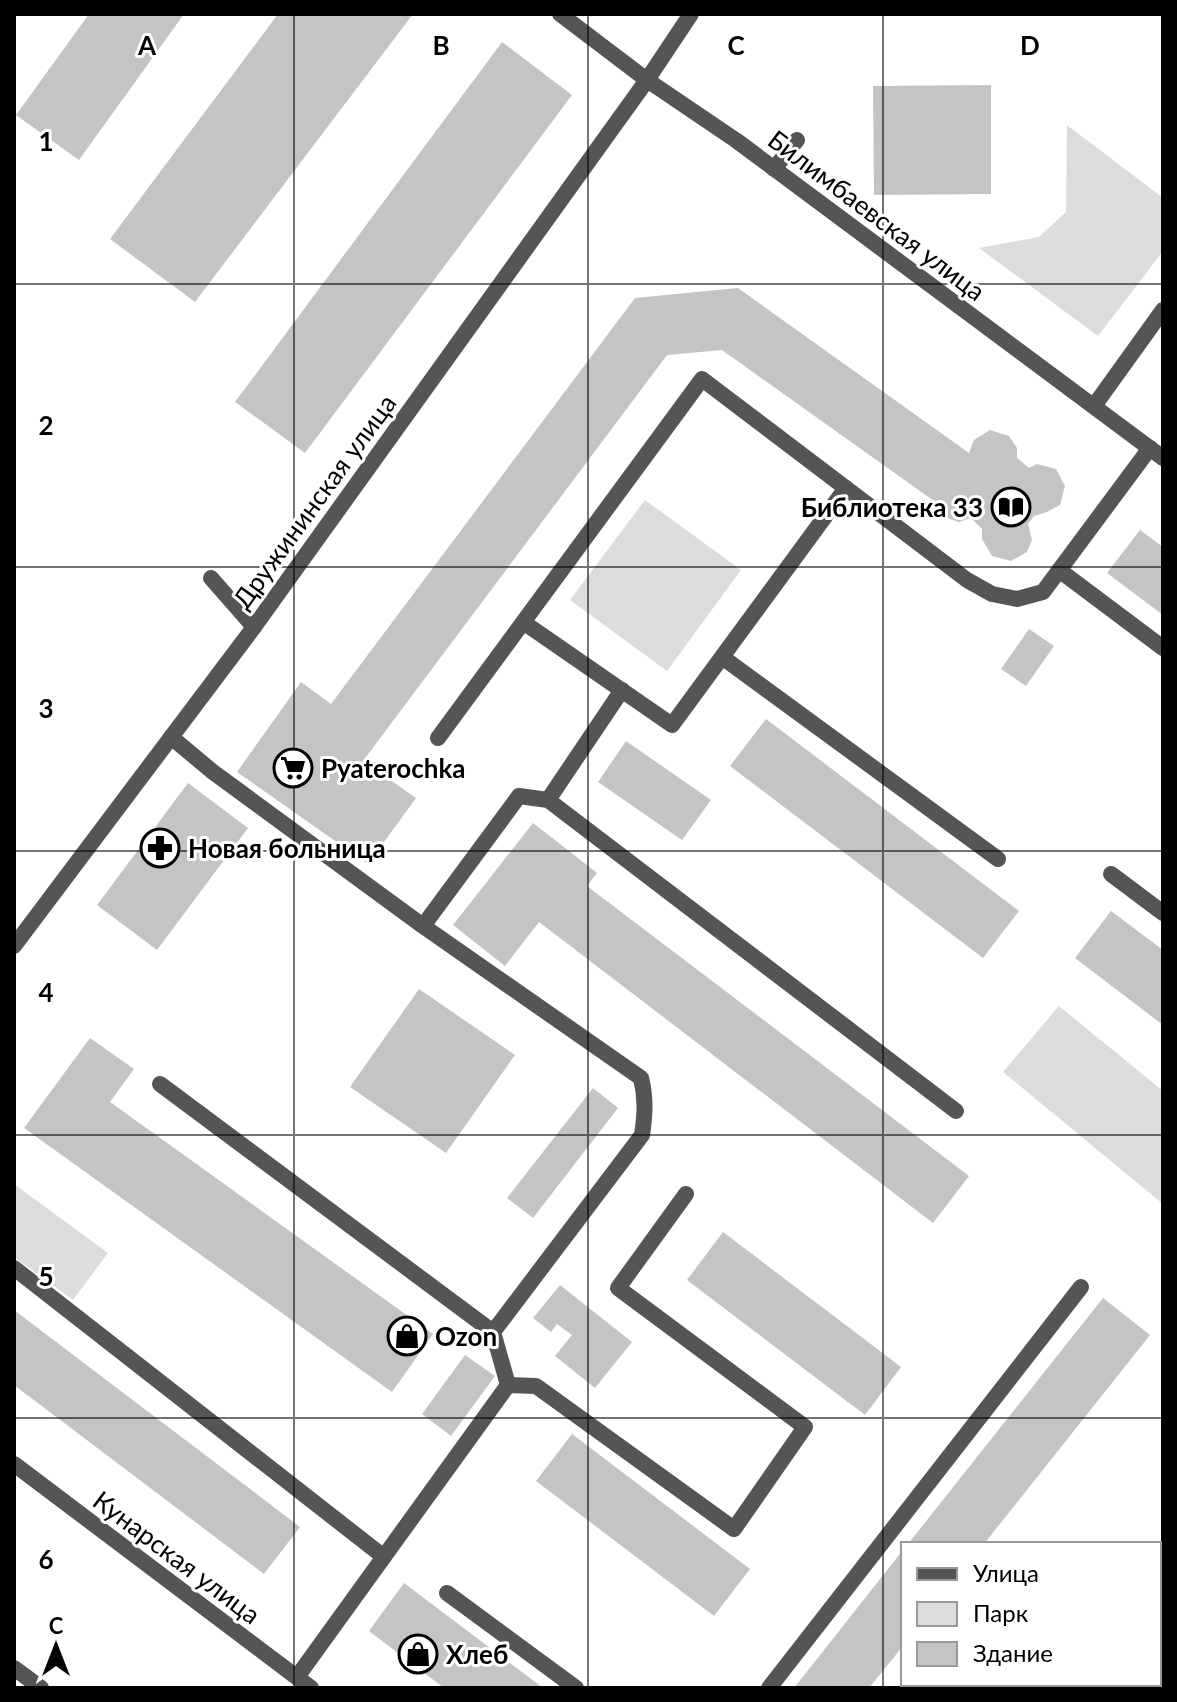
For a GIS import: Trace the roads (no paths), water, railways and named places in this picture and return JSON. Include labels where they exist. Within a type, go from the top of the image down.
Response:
[{"type":"street","name":"Билимбаевская улица","points":[[560,14],[647,80],[737,141],[1156,453]]},
{"type":"street","name":"Дружининская улица","points":[[14,946],[254,627],[647,80],[691,14]]},
{"type":"street","points":[[774,169],[797,140]]},
{"type":"street","points":[[1094,406],[1163,310]]},
{"type":"street","points":[[438,738],[702,379],[967,580],[992,594],[1017,599],[1043,592],[1156,453]]},
{"type":"street","points":[[523,622],[672,725],[846,488]]},
{"type":"street","points":[[1059,570],[1163,648]]},
{"type":"street","points":[[211,578],[254,627]]},
{"type":"street","points":[[722,657],[998,859]]},
{"type":"street","points":[[548,800],[622,690]]},
{"type":"street","points":[[171,737],[213,772],[423,926],[641,1078],[645,1096],[642,1135],[493,1332]]},
{"type":"street","points":[[423,926],[519,796],[548,800],[956,1111]]},
{"type":"street","points":[[1111,874],[1163,913]]},
{"type":"street","points":[[160,1084],[493,1332],[508,1385]]},
{"type":"street","points":[[508,1385],[536,1386],[734,1529],[805,1427],[618,1288],[686,1194]]},
{"type":"street","points":[[14,1268],[384,1557]]},
{"type":"street","points":[[769,1688],[1081,1287]]},
{"type":"street","points":[[297,1677],[508,1385]]},
{"type":"street","name":"Кунарская улица","points":[[14,1464],[311,1688]]},
{"type":"street","points":[[447,1593],[576,1688]]},
{"type":"street","points":[[14,1668],[41,1688]]},
{"type":"place","name":"Библиотека 33","points":[[1011,507]]},
{"type":"place","name":"Pyaterochka","points":[[293,768]]},
{"type":"place","name":"Новая больница","points":[[160,848]]},
{"type":"place","name":"Ozon","points":[[407,1336]]},
{"type":"place","name":"Хлеб","points":[[418,1654]]}]
